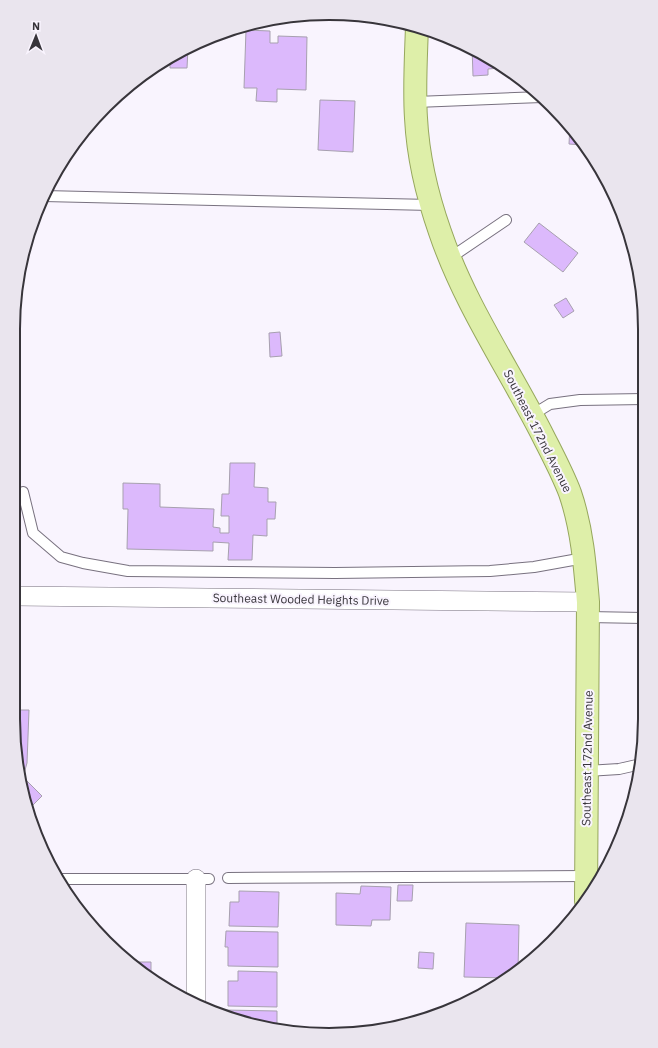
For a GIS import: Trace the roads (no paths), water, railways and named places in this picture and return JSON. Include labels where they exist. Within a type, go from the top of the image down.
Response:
[{"type":"main road","name":"Southeast 172nd Avenue","points":[[417,33],[416,118],[422,170],[431,205],[450,258],[472,306],[532,415],[558,466],[570,493],[579,528],[584,558],[588,610],[586,891]]},
{"type":"street","name":"Southeast Wooded Heights Drive","points":[[20,596],[588,610]]},
{"type":"street","points":[[196,998],[203,879]]},
{"type":"lane","points":[[416,102],[533,97]]},
{"type":"lane","points":[[50,196],[431,205]]},
{"type":"lane","points":[[450,258],[506,220]]},
{"type":"lane","points":[[532,415],[550,404],[580,400],[638,399]]},
{"type":"lane","points":[[23,492],[33,532],[61,557],[83,563],[128,571],[335,573],[490,571],[534,567],[584,558]]},
{"type":"lane","points":[[588,610],[638,617]]},
{"type":"lane","points":[[587,770],[619,769],[634,766]]},
{"type":"lane","points":[[228,878],[586,876]]},
{"type":"lane","points":[[64,879],[203,879]]}]
